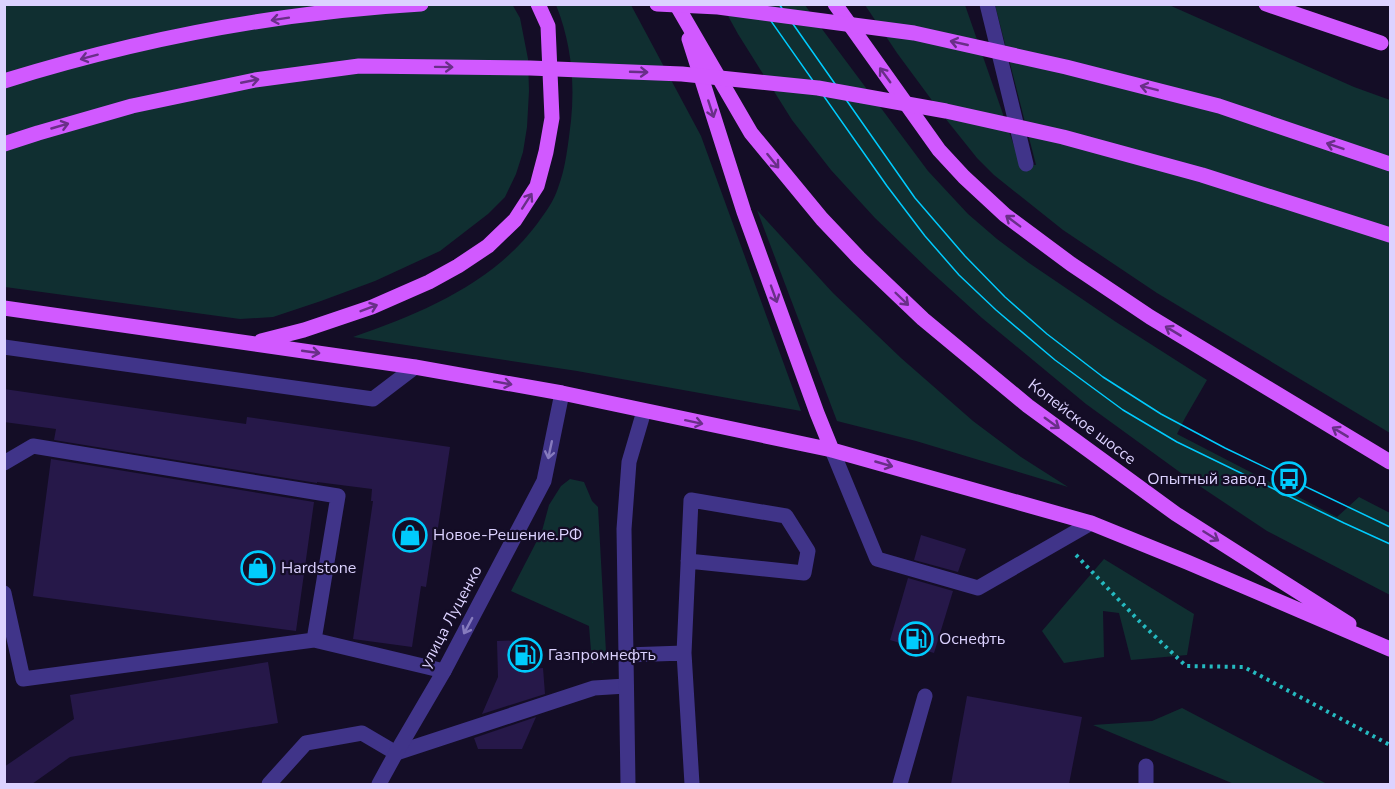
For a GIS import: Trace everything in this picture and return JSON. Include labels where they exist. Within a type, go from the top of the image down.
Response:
[{"type":"main road","points":[[4,81],[105,53],[212,30],[305,15],[422,4]]},
{"type":"main road","points":[[253,344],[372,308],[429,282],[488,246],[515,220],[537,186],[552,118],[548,26],[538,4]]},
{"type":"main road","points":[[657,4],[718,7],[914,33],[1066,67],[1219,106],[1390,164]]},
{"type":"main road","points":[[835,4],[939,150],[1005,215],[1071,264],[1150,317],[1390,462]]},
{"type":"main road","points":[[1266,4],[1386,45]]},
{"type":"main road","points":[[1299,4],[1386,45]]},
{"type":"main road","points":[[678,9],[744,212],[832,450]]},
{"type":"main road","name":"Копейское шоссе","points":[[678,9],[751,133],[803,197],[859,258],[923,319],[1028,406],[1176,514],[1390,649]]},
{"type":"main road","points":[[4,144],[132,106],[255,80],[359,66],[530,68],[682,74],[818,88],[946,111],[1063,137],[1202,175],[1390,235]]},
{"type":"main road","points":[[4,308],[415,367],[562,393],[832,450],[1091,523],[1390,649]]},
{"type":"street","points":[[987,4],[1026,164]]},
{"type":"street","points":[[4,347],[373,399],[415,367]]},
{"type":"street","name":"улица Луценко","points":[[380,784],[444,671],[544,481],[562,393]]},
{"type":"street","points":[[628,784],[624,529],[629,462],[644,411]]},
{"type":"street","points":[[4,463],[33,446],[338,496],[314,640]]},
{"type":"street","points":[[832,450],[877,559],[978,588],[1091,523]]},
{"type":"street","points":[[688,561],[804,573],[808,551],[786,516],[691,500],[688,561],[684,653],[692,784]]},
{"type":"street","points":[[4,593],[23,679],[314,640],[444,671]]},
{"type":"street","points":[[626,654],[684,653]]},
{"type":"street","points":[[269,784],[306,743],[362,733],[396,753],[594,688],[626,686]]},
{"type":"street","points":[[900,784],[925,696]]},
{"type":"street","points":[[1146,766],[1146,784]]},
{"type":"path","points":[[1061,540],[1186,666],[1244,667],[1390,745]]},
{"type":"green space","points":[[512,4],[520,18],[528,59],[529,91],[523,152],[505,197],[488,214],[440,251],[375,281],[273,317],[240,319],[5,287],[5,5]]},
{"type":"green space","points":[[556,5],[631,5],[701,136],[801,411],[577,371],[353,337],[430,307],[477,280],[519,245],[549,207],[563,172],[572,106],[571,62]]},
{"type":"green space","points":[[722,5],[805,5],[928,171],[968,214],[1029,263],[1207,380],[1177,434],[1337,517],[1359,497],[1390,513],[1390,595],[1267,531],[1192,481],[1086,404],[982,318],[875,218],[831,170],[792,120]]},
{"type":"green space","points":[[865,5],[965,5],[1020,163],[1036,165],[995,5],[1169,5],[1354,87],[1390,100],[1390,433],[1157,293],[1063,230],[994,175],[977,158],[945,118]]},
{"type":"green space","points":[[757,210],[833,293],[901,358],[973,421],[1021,457],[1068,487],[916,441],[837,421]]},
{"type":"green space","points":[[570,479],[584,482],[592,501],[598,507],[606,652],[592,663],[589,626],[511,591],[542,531],[549,505],[561,486]]},
{"type":"green space","points":[[1104,559],[1194,614],[1187,655],[1131,660],[1119,613],[1103,611],[1104,657],[1064,663],[1042,631]]},
{"type":"green space","points":[[1182,708],[1327,784],[1234,784],[1093,725],[1152,721]]},
{"type":"building","points":[[4,389],[246,424],[247,417],[450,447],[437,534],[434,534],[426,587],[421,586],[412,647],[353,639],[373,501],[371,501],[372,489],[317,483],[54,440],[56,429],[4,422]]},
{"type":"building","points":[[51,459],[314,502],[296,631],[33,596]]},
{"type":"building","points":[[921,535],[966,549],[958,572],[914,560]]},
{"type":"building","points":[[908,578],[953,591],[934,653],[890,640]]},
{"type":"building","points":[[531,640],[531,669],[543,668],[545,694],[482,714],[498,677],[497,641]]},
{"type":"building","points":[[268,662],[278,723],[70,757],[32,784],[4,784],[4,767],[74,719],[70,695]]},
{"type":"building","points":[[967,696],[1082,717],[1069,784],[951,784]]},
{"type":"building","points":[[536,717],[522,749],[478,749],[474,738]]},
{"type":"tram line","points":[[759,4],[887,186],[925,236],[959,275],[996,310],[1055,360],[1123,410],[1177,442],[1390,544]]},
{"type":"tram line","points":[[779,4],[915,198],[965,256],[1005,297],[1047,334],[1103,377],[1161,414],[1225,448],[1390,527]]},
{"type":"place","name":"Опытный завод","points":[[1289,479]]},
{"type":"place","name":"Новое-Решение.РФ","points":[[410,535]]},
{"type":"place","name":"Hardstone","points":[[258,568]]},
{"type":"place","name":"Оснефть","points":[[916,639]]},
{"type":"place","name":"Газпромнефть","points":[[525,655]]}]
